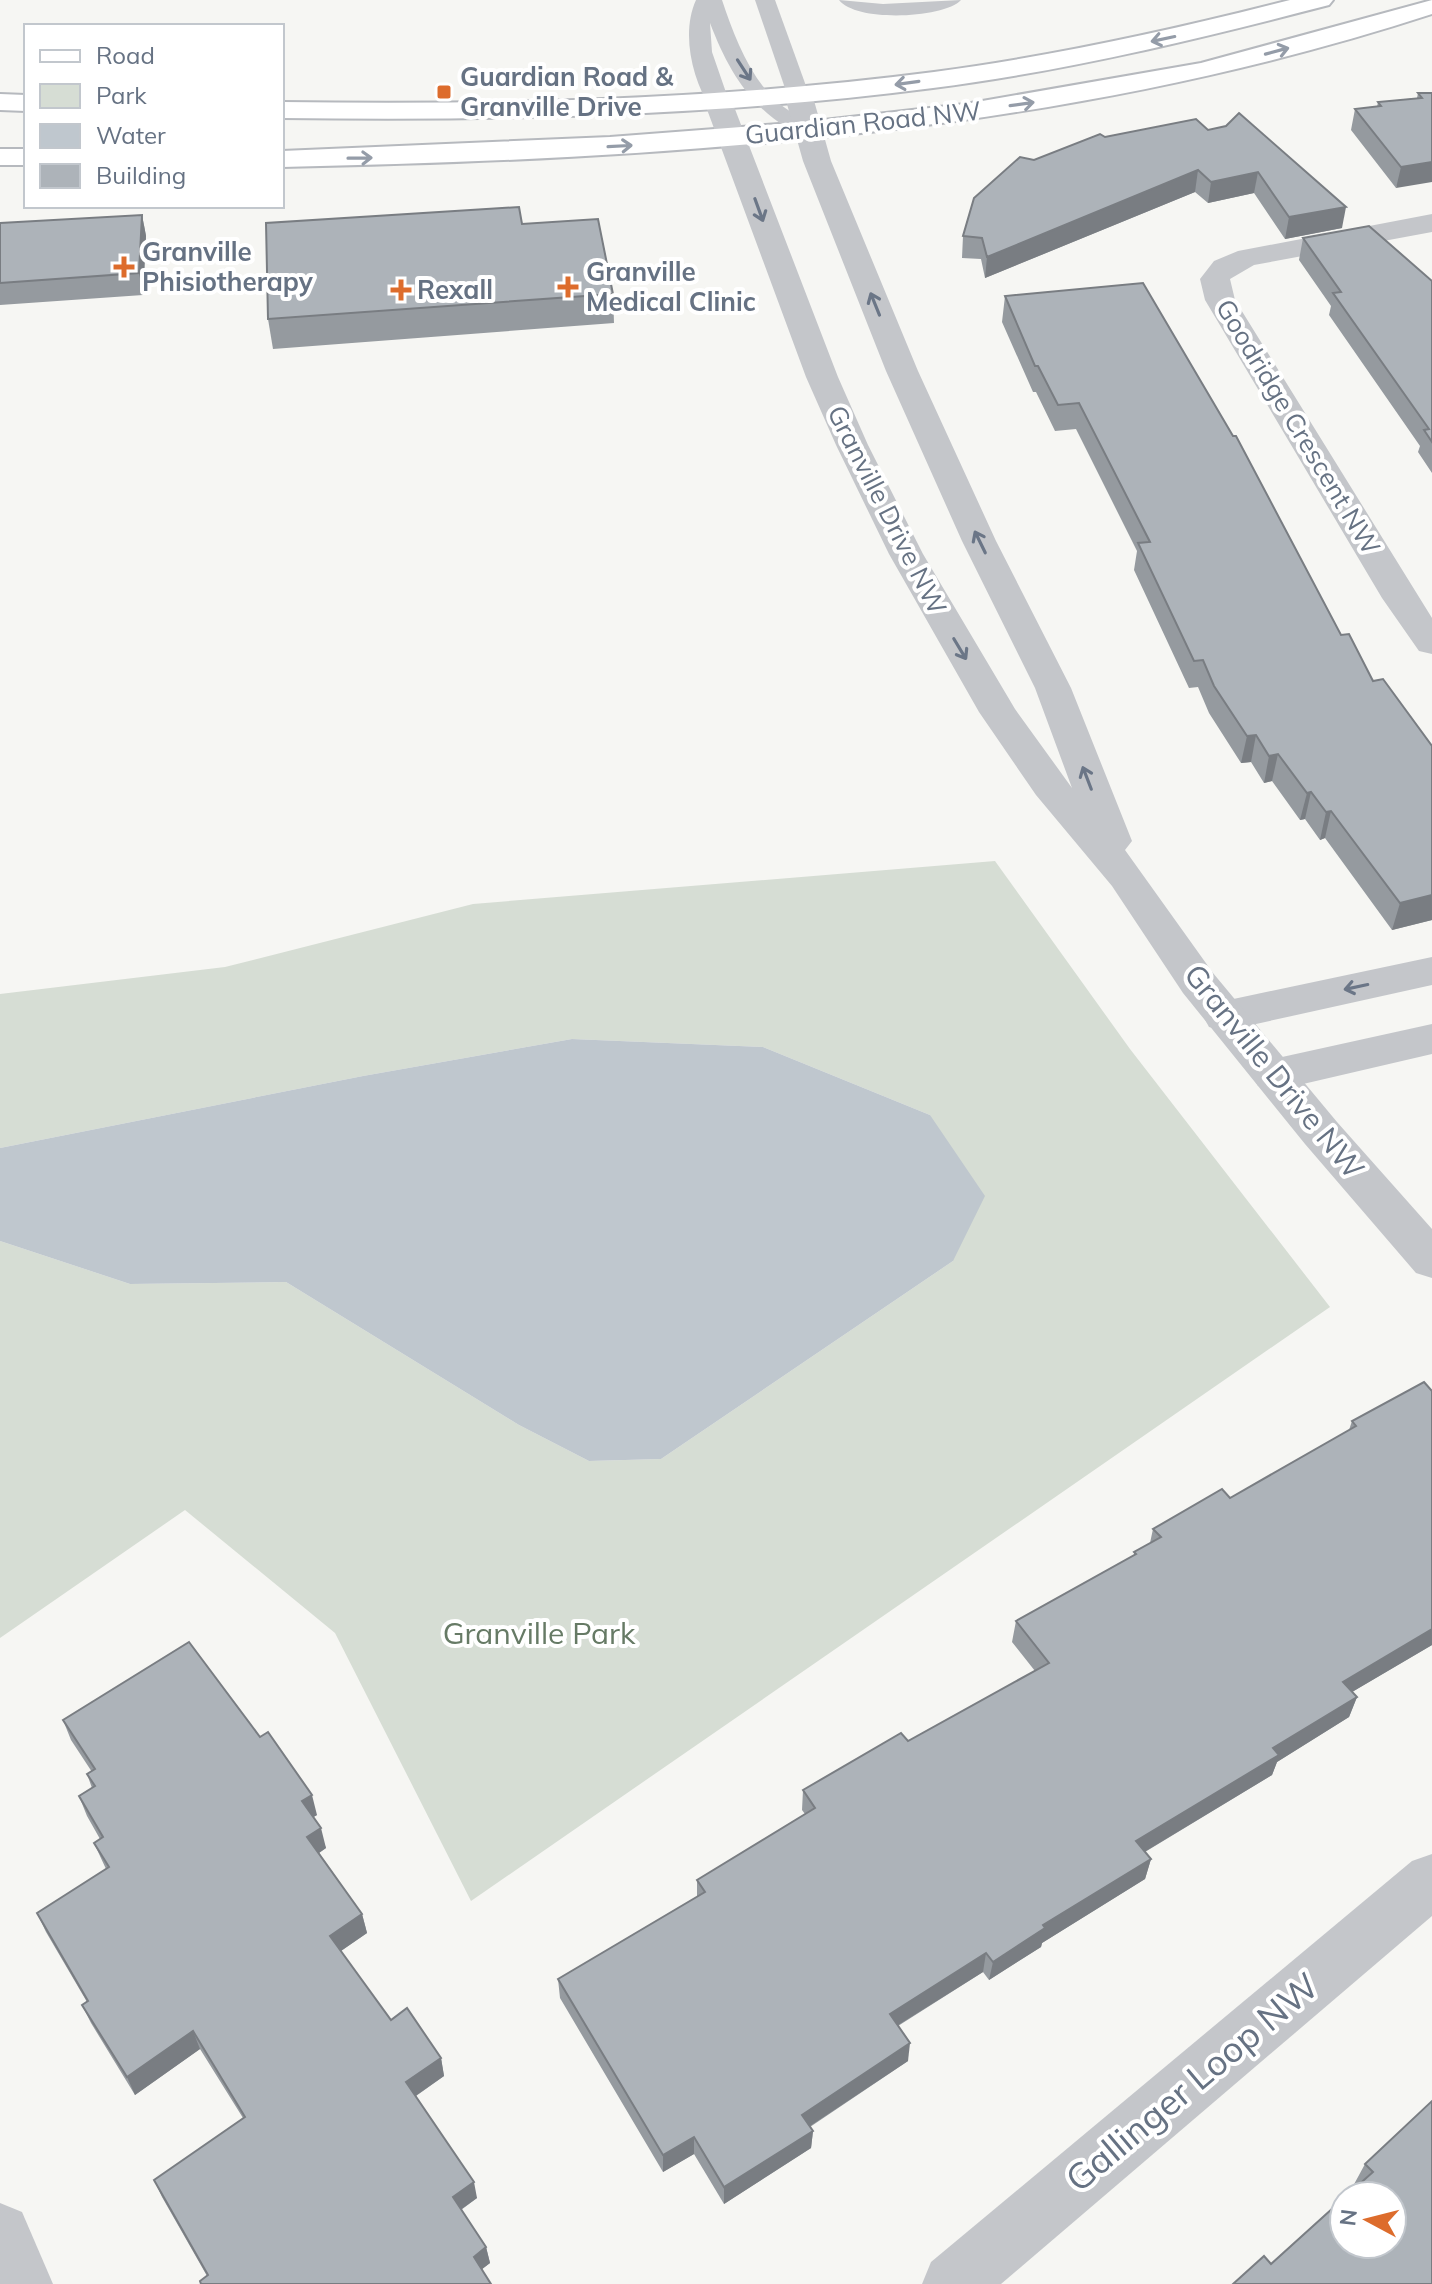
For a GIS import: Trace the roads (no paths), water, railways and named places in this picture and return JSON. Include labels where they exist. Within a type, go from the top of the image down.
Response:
[{"type":"main road","name":"Guardian Road NW","points":[[284,110],[477,113],[719,104],[799,97],[1092,54],[1239,22],[1320,0]]},
{"type":"main road","name":"Guardian Road NW","points":[[284,159],[469,154],[730,138],[904,121],[1100,90],[1256,57],[1432,6]]},
{"type":"main road","points":[[0,102],[24,103]]},
{"type":"main road","points":[[0,124],[24,125]]},
{"type":"main road","points":[[0,157],[24,157]]},
{"type":"street","name":"Granville Drive NW","points":[[799,97],[806,130],[902,371],[979,541],[1053,688],[1126,877]]},
{"type":"street","name":"Granville Drive NW","points":[[719,104],[822,377],[906,554],[998,712],[1050,786],[1126,877],[1224,1016],[1432,1260]]},
{"type":"street","name":"Goodridge Crescent NW","points":[[1432,223],[1248,257],[1230,262],[1215,279],[1220,300],[1400,598],[1432,643]]},
{"type":"street","points":[[1224,1016],[1432,971]]},
{"type":"street","points":[[1273,1075],[1432,1039]]},
{"type":"street","name":"Gallinger Loop NW","points":[[953,2284],[1432,1880]]},
{"type":"street","points":[[0,2234],[22,2284]]},
{"type":"lane","points":[[709,0],[718,25],[763,100],[806,130]]},
{"type":"lane","points":[[709,0],[700,11],[699,41],[719,104]]},
{"type":"lane","points":[[765,0],[799,97]]},
{"type":"lane","points":[[849,0],[855,7],[873,10],[897,10],[951,0]]},
{"type":"water","points":[[572,1039],[763,1047],[930,1115],[985,1196],[953,1261],[661,1459],[589,1461],[519,1425],[286,1282],[130,1284],[0,1241],[0,1148],[363,1076]]},
{"type":"place","name":"Guardian Road & Granville Drive","points":[[444,92]]},
{"type":"place","name":"Granville Phisiotherapy","points":[[124,267]]},
{"type":"place","name":"Granville Medical Clinic","points":[[568,287]]},
{"type":"place","name":"Rexall","points":[[401,290]]},
{"type":"park label","name":"Granville Park","points":[[539,1634]]}]
